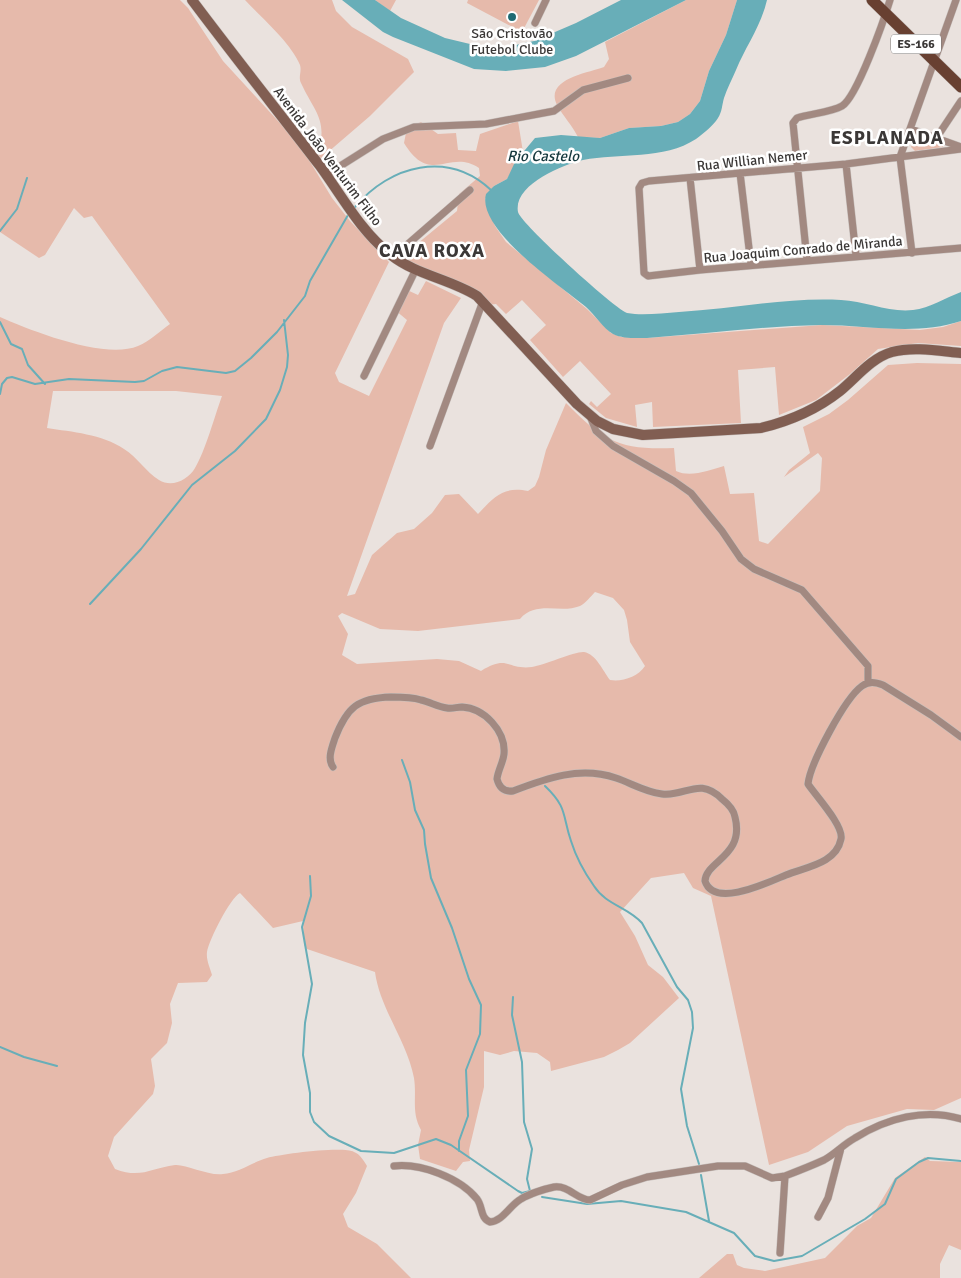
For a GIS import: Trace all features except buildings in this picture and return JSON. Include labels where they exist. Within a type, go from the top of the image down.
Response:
[{"type":"main road","name":"ES-166","points":[[872,0],[961,87]]},
{"type":"street","name":"Avenida João Venturim Filho","points":[[192,0],[368,232],[393,257],[416,269],[459,286],[483,301],[590,416],[613,429],[643,435],[761,428],[787,421],[808,412],[832,398],[878,358],[886,354],[906,350],[961,353]]},
{"type":"street","points":[[535,23],[546,0]]},
{"type":"street","points":[[807,260],[796,168],[795,120],[819,111],[840,107],[847,101],[858,84],[890,0]]},
{"type":"street","points":[[912,253],[900,158],[936,62],[956,0]]},
{"type":"street","points":[[326,175],[383,139],[414,126],[486,124],[554,111],[582,90],[628,78]]},
{"type":"street","points":[[938,137],[961,101]]},
{"type":"street","points":[[912,129],[938,137],[961,148]]},
{"type":"street","name":"Rua Willian Nemer","points":[[648,276],[644,273],[638,188],[642,183],[846,164],[961,148]]},
{"type":"street","points":[[846,164],[856,256]]},
{"type":"street","points":[[740,174],[750,265]]},
{"type":"street","points":[[690,178],[700,270]]},
{"type":"street","points":[[393,257],[470,190]]},
{"type":"street","name":"Rua Joaquim Conrado de Miranda","points":[[648,276],[750,265],[961,248]]},
{"type":"street","points":[[364,376],[416,269]]},
{"type":"street","points":[[430,446],[483,301]]},
{"type":"street","points":[[590,416],[596,431],[612,446],[674,481],[691,493],[722,531],[740,559],[754,568],[802,590],[868,666],[868,682]]},
{"type":"street","points":[[334,767],[330,757],[340,726],[346,715],[362,701],[370,698],[406,698],[419,699],[446,708],[460,707],[471,709],[488,718],[502,740],[504,755],[497,779],[498,784],[506,790],[513,790],[561,774],[578,772],[608,775],[630,785],[663,794],[701,787],[719,796],[735,816],[735,839],[723,860],[705,875],[705,881],[706,884],[718,891],[727,893],[745,892],[793,872],[814,866],[836,851],[842,833],[837,823],[808,784],[809,776],[812,765],[846,704],[856,691],[868,682],[876,682],[883,685],[924,710],[961,737]]},
{"type":"street","points":[[394,1166],[418,1167],[455,1182],[477,1199],[484,1218],[490,1222],[500,1219],[520,1199],[554,1187],[567,1189],[586,1200],[590,1200],[622,1185],[647,1177],[725,1165],[745,1166],[772,1178],[785,1176],[826,1159],[886,1122],[930,1114],[945,1114],[961,1119]]},
{"type":"street","points":[[818,1218],[828,1198],[841,1148]]},
{"type":"street","points":[[780,1253],[785,1176]]},
{"type":"shaded area","points":[[0,0],[180,0],[188,8],[223,61],[289,133],[309,160],[332,198],[350,221],[389,262],[335,373],[339,382],[369,396],[407,320],[395,310],[405,289],[418,295],[426,281],[461,298],[444,323],[347,596],[355,594],[372,555],[397,533],[414,529],[432,513],[445,495],[459,494],[478,514],[500,494],[512,490],[528,491],[535,486],[546,450],[566,403],[591,427],[614,441],[640,447],[674,448],[676,471],[694,474],[724,466],[730,494],[754,493],[759,541],[768,544],[820,491],[822,458],[818,453],[784,477],[789,470],[810,453],[803,427],[829,414],[888,365],[917,363],[961,364],[961,1098],[934,1110],[907,1109],[847,1126],[808,1152],[769,1165],[711,896],[693,888],[684,873],[651,878],[620,912],[635,936],[648,965],[663,977],[679,998],[630,1043],[604,1057],[551,1071],[550,1062],[537,1053],[514,1051],[500,1055],[484,1051],[484,1087],[469,1150],[470,1161],[463,1162],[456,1171],[420,1159],[418,1145],[421,1130],[415,1111],[415,1085],[411,1064],[382,999],[375,972],[307,949],[304,945],[303,921],[273,928],[240,893],[226,911],[209,946],[207,958],[212,975],[207,982],[178,983],[170,1004],[172,1023],[167,1043],[151,1059],[155,1086],[153,1094],[114,1137],[108,1156],[115,1169],[124,1172],[139,1173],[167,1166],[180,1165],[217,1174],[234,1172],[267,1158],[285,1155],[326,1150],[348,1150],[354,1152],[360,1156],[367,1166],[356,1193],[343,1214],[348,1227],[377,1244],[411,1278],[0,1278],[0,317],[69,342],[107,349],[124,349],[138,346],[151,339],[170,324],[92,216],[84,218],[74,208],[45,255],[39,258],[0,232]],"holes":[[[53,391],[176,391],[222,396],[206,443],[195,468],[179,482],[169,483],[154,477],[129,452],[115,444],[87,434],[47,428]],[[595,592],[613,598],[624,610],[630,642],[645,666],[629,678],[610,680],[596,659],[584,652],[532,667],[502,663],[481,671],[459,661],[437,659],[357,664],[342,655],[348,634],[338,616],[342,613],[380,629],[418,631],[520,619],[526,613],[533,610],[573,608],[582,605]]]},
{"type":"shaded area","points":[[245,0],[332,0],[336,11],[352,27],[408,59],[414,72],[370,116],[320,159],[318,154],[322,132],[321,124],[300,81],[300,65],[290,48]]},
{"type":"shaded area","points":[[375,0],[396,0],[390,11]]},
{"type":"shaded area","name":"São Cristovão Futebol Clube","points":[[468,0],[539,0],[522,32],[467,3]]},
{"type":"shaded area","points":[[686,0],[737,0],[726,35],[709,71],[700,101],[690,114],[678,122],[661,126],[629,128],[600,138],[578,137],[557,105],[555,96],[557,89],[570,78],[604,67],[609,59],[605,42]]},
{"type":"shaded area","points":[[518,121],[523,152],[507,179],[494,186],[485,199],[495,226],[506,242],[587,309],[611,333],[621,337],[647,338],[822,325],[920,330],[943,327],[961,321],[961,346],[918,343],[878,349],[850,374],[816,400],[779,415],[775,367],[738,370],[741,423],[653,427],[652,402],[635,405],[637,427],[606,418],[589,404],[591,401],[597,407],[611,394],[580,361],[563,377],[530,340],[546,325],[522,300],[506,314],[496,304],[487,305],[400,258],[457,211],[459,194],[480,176],[479,168],[468,163],[458,162],[432,165],[423,163],[414,156],[404,143],[407,128],[421,122],[438,134],[456,133],[458,150],[476,151],[480,134]]},
{"type":"shaded area","points":[[916,135],[943,143],[943,147],[915,151],[911,147]]},
{"type":"shaded area","points":[[925,1157],[930,1161],[961,1162],[961,1250],[949,1245],[940,1264],[940,1278],[699,1278],[727,1254],[733,1254],[737,1265],[765,1271],[825,1258],[857,1226],[871,1218],[895,1178]]},
{"type":"water","points":[[342,0],[375,0],[401,18],[445,38],[470,44],[503,48],[534,41],[576,23],[621,0],[686,0],[576,56],[545,67],[506,71],[474,69],[393,37],[383,32]]},
{"type":"water","name":"Rio Castelo","points":[[737,0],[767,0],[757,27],[724,98],[719,116],[711,127],[696,139],[670,150],[641,155],[583,160],[563,166],[541,178],[523,193],[518,202],[518,212],[534,232],[569,266],[606,298],[627,313],[659,314],[699,311],[800,300],[841,300],[895,310],[913,310],[931,305],[961,292],[961,321],[927,328],[909,329],[821,325],[756,328],[647,338],[621,337],[609,331],[586,307],[523,256],[494,224],[486,208],[486,194],[494,186],[507,179],[515,162],[535,138],[561,135],[600,138],[629,128],[661,126],[678,122],[690,114],[700,101],[709,71],[726,35]]},
{"type":"waterway","points":[[355,207],[385,181],[402,173],[420,168],[438,167],[457,170],[474,178],[491,190]]},
{"type":"waterway","points":[[0,231],[17,209],[27,178]]},
{"type":"waterway","points":[[0,394],[2,384],[7,378],[12,377],[35,384],[69,379],[135,382],[144,381],[162,371],[177,367],[226,373],[235,371],[277,332],[305,296],[310,281],[348,215]]},
{"type":"waterway","points":[[90,604],[141,549],[192,485],[235,451],[266,419],[280,390],[287,367],[288,355],[284,320]]},
{"type":"waterway","points":[[0,322],[11,344],[22,349],[28,365],[45,384]]},
{"type":"waterway","points":[[402,760],[410,782],[415,810],[424,830],[431,878],[452,928],[469,979],[481,1005],[480,1034],[466,1070],[468,1116],[459,1141],[459,1151]]},
{"type":"waterway","points":[[545,786],[561,806],[575,853],[590,881],[605,898],[630,913],[642,923],[677,987],[688,1000],[692,1012],[693,1028],[681,1089],[687,1126],[699,1164]]},
{"type":"waterway","points":[[310,876],[311,896],[302,927],[312,984],[305,1023],[303,1055],[310,1093],[310,1112],[314,1122],[329,1136],[361,1151],[394,1153],[436,1139],[451,1145],[518,1191],[522,1193],[530,1191]]},
{"type":"waterway","points":[[513,997],[512,1015],[522,1062],[524,1122],[532,1149],[527,1179],[530,1191]]},
{"type":"waterway","points":[[0,1047],[24,1057],[57,1066]]},
{"type":"waterway","points":[[542,1197],[587,1204],[621,1201],[686,1212],[734,1233],[755,1256],[774,1261],[802,1256],[865,1219],[885,1204],[896,1179],[919,1162],[928,1158],[961,1161]]},
{"type":"waterway","points":[[701,1175],[709,1221]]},
{"type":"place","name":"São Cristovão Futebol Clube","points":[[512,17]]},
{"type":"district","name":"ESPLANADA","points":[[887,137]]},
{"type":"district","name":"CAVA ROXA","points":[[432,250]]}]
